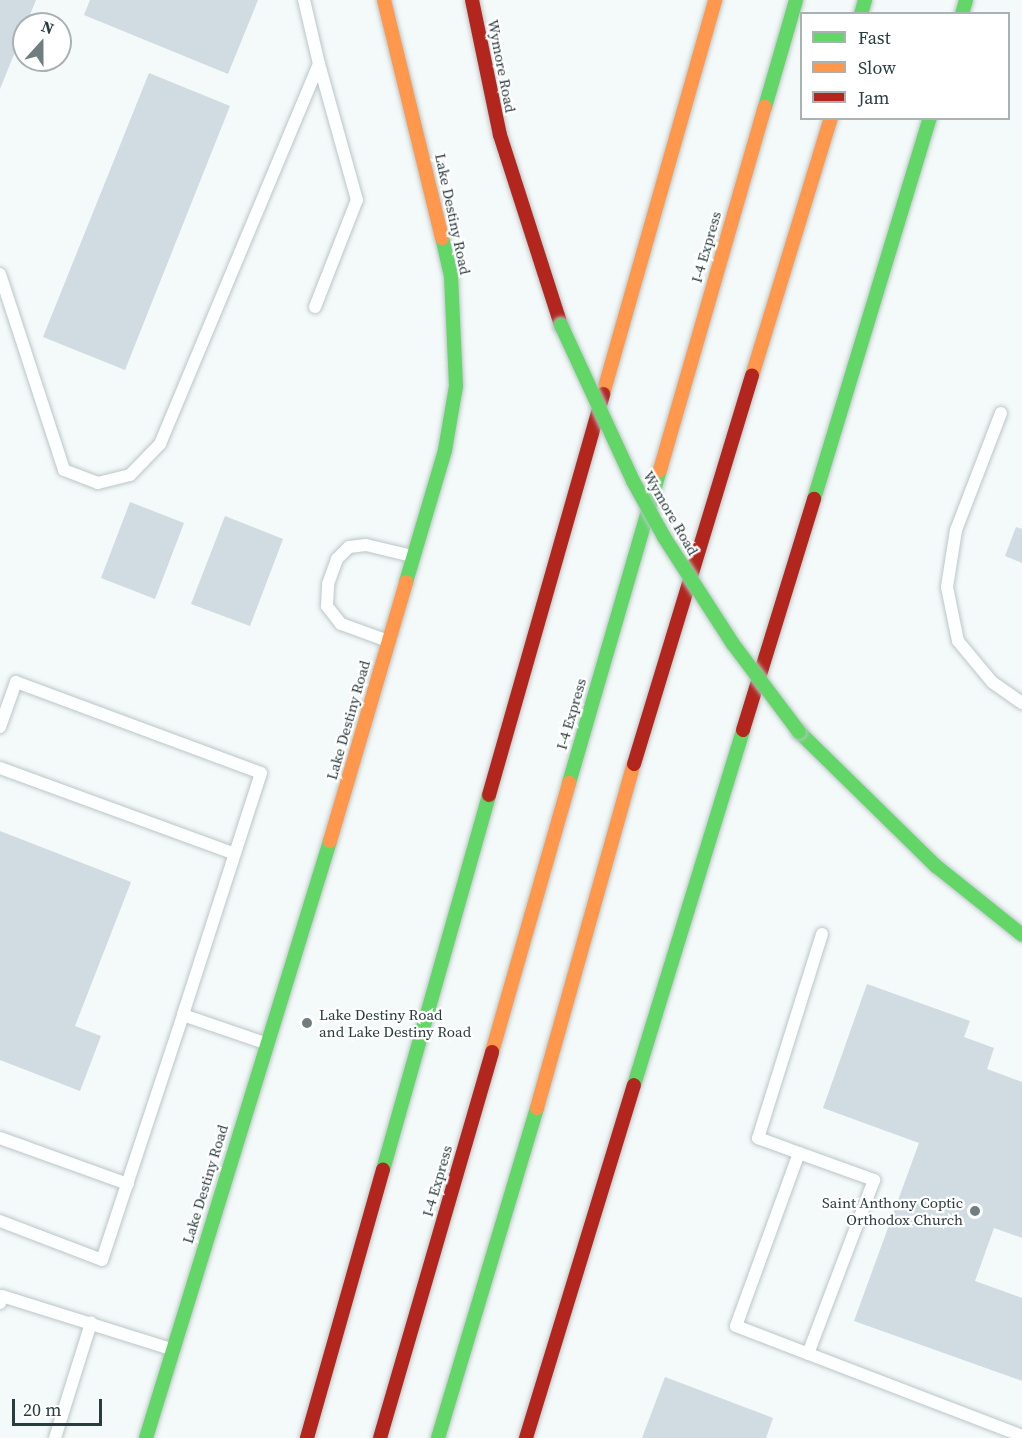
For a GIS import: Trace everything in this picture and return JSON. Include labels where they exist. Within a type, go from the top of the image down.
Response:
[{"type":"main road","name":"Lake Destiny Road","points":[[146,1438],[171,1349],[388,641],[446,439],[456,386],[451,276],[439,213],[384,0]]},
{"type":"main road","name":"Wymore Road","points":[[472,0],[500,135],[561,325],[633,481],[664,537],[733,644],[798,732],[936,866],[1022,934]]},
{"type":"main road","points":[[307,1438],[715,0]]},
{"type":"main road","name":"I-4 Express","points":[[380,1438],[796,0]]},
{"type":"main road","points":[[438,1438],[514,1190],[622,803],[830,120]]},
{"type":"main road","points":[[526,1438],[929,120]]},
{"type":"lane","points":[[304,0],[319,64],[357,200],[315,307]]},
{"type":"lane","points":[[0,274],[64,470],[98,483],[130,475],[160,444],[319,64]]},
{"type":"lane","points":[[1001,413],[956,530],[947,587],[958,641],[992,682],[1022,703]]},
{"type":"lane","points":[[388,641],[341,624],[327,606],[328,584],[337,559],[349,547],[366,545],[413,556]]},
{"type":"lane","points":[[0,727],[16,682],[261,773],[102,1260],[0,1221]]},
{"type":"lane","points":[[0,768],[235,854]]},
{"type":"lane","points":[[808,1354],[874,1180],[758,1138],[822,934]]},
{"type":"lane","points":[[183,1015],[266,1044]]},
{"type":"lane","points":[[0,1138],[128,1184]]},
{"type":"lane","points":[[799,1153],[736,1326],[1022,1436]]},
{"type":"lane","points":[[0,1303],[2,1296],[171,1349]]},
{"type":"lane","points":[[55,1438],[91,1323]]},
{"type":"building","points":[[0,0],[36,0],[31,12],[12,12],[12,59],[0,89]]},
{"type":"building","points":[[90,0],[258,0],[228,74],[84,15]]},
{"type":"building","points":[[149,73],[230,106],[125,370],[43,337]]},
{"type":"building","points":[[130,502],[184,523],[155,599],[101,578]]},
{"type":"building","points":[[225,516],[283,539],[250,626],[191,604]]},
{"type":"building","points":[[1016,527],[1022,529],[1022,563],[1005,556]]},
{"type":"building","points":[[0,831],[131,882],[75,1026],[101,1036],[80,1091],[0,1060]]},
{"type":"building","points":[[867,984],[970,1021],[964,1037],[994,1048],[987,1069],[1022,1082],[1022,1238],[994,1228],[975,1281],[1022,1298],[1022,1381],[854,1321],[919,1143],[823,1108]]},
{"type":"building","points":[[665,1377],[773,1418],[766,1438],[642,1438]]},
{"type":"traffic: fast","points":[[765,107],[796,0]]},
{"type":"traffic: fast","points":[[862,12],[865,0]]},
{"type":"traffic: fast","points":[[963,12],[966,0]]},
{"type":"traffic: fast","points":[[814,499],[929,120]]},
{"type":"traffic: fast","points":[[406,582],[445,450],[456,386],[451,276],[442,238]]},
{"type":"traffic: fast","points":[[561,325],[633,481],[664,537],[733,644],[799,732]]},
{"type":"traffic: fast","points":[[569,783],[660,470]]},
{"type":"traffic: fast","points":[[634,1085],[743,730]]},
{"type":"traffic: fast","points":[[799,732],[936,866],[1022,935]]},
{"type":"traffic: fast","points":[[383,1170],[489,795]]},
{"type":"traffic: fast","points":[[146,1438],[330,841]]},
{"type":"traffic: fast","points":[[438,1438],[537,1108]]},
{"type":"traffic: slow","points":[[384,0],[442,238]]},
{"type":"traffic: slow","points":[[603,394],[715,0]]},
{"type":"traffic: slow","points":[[660,470],[765,107]]},
{"type":"traffic: slow","points":[[752,376],[830,120]]},
{"type":"traffic: slow","points":[[330,841],[406,582]]},
{"type":"traffic: slow","points":[[537,1108],[634,764]]},
{"type":"traffic: slow","points":[[492,1052],[569,783]]},
{"type":"traffic: jam","points":[[472,0],[500,135],[561,325]]},
{"type":"traffic: jam","points":[[634,764],[752,376]]},
{"type":"traffic: jam","points":[[489,795],[603,394]]},
{"type":"traffic: jam","points":[[743,730],[814,499]]},
{"type":"traffic: jam","points":[[380,1438],[492,1052]]},
{"type":"traffic: jam","points":[[526,1438],[634,1085]]},
{"type":"traffic: jam","points":[[307,1438],[383,1170]]},
{"type":"place","name":"Lake Destiny Road and Lake Destiny Road","points":[[307,1023]]},
{"type":"place","name":"Saint Anthony Coptic Orthodox Church","points":[[975,1211]]}]
